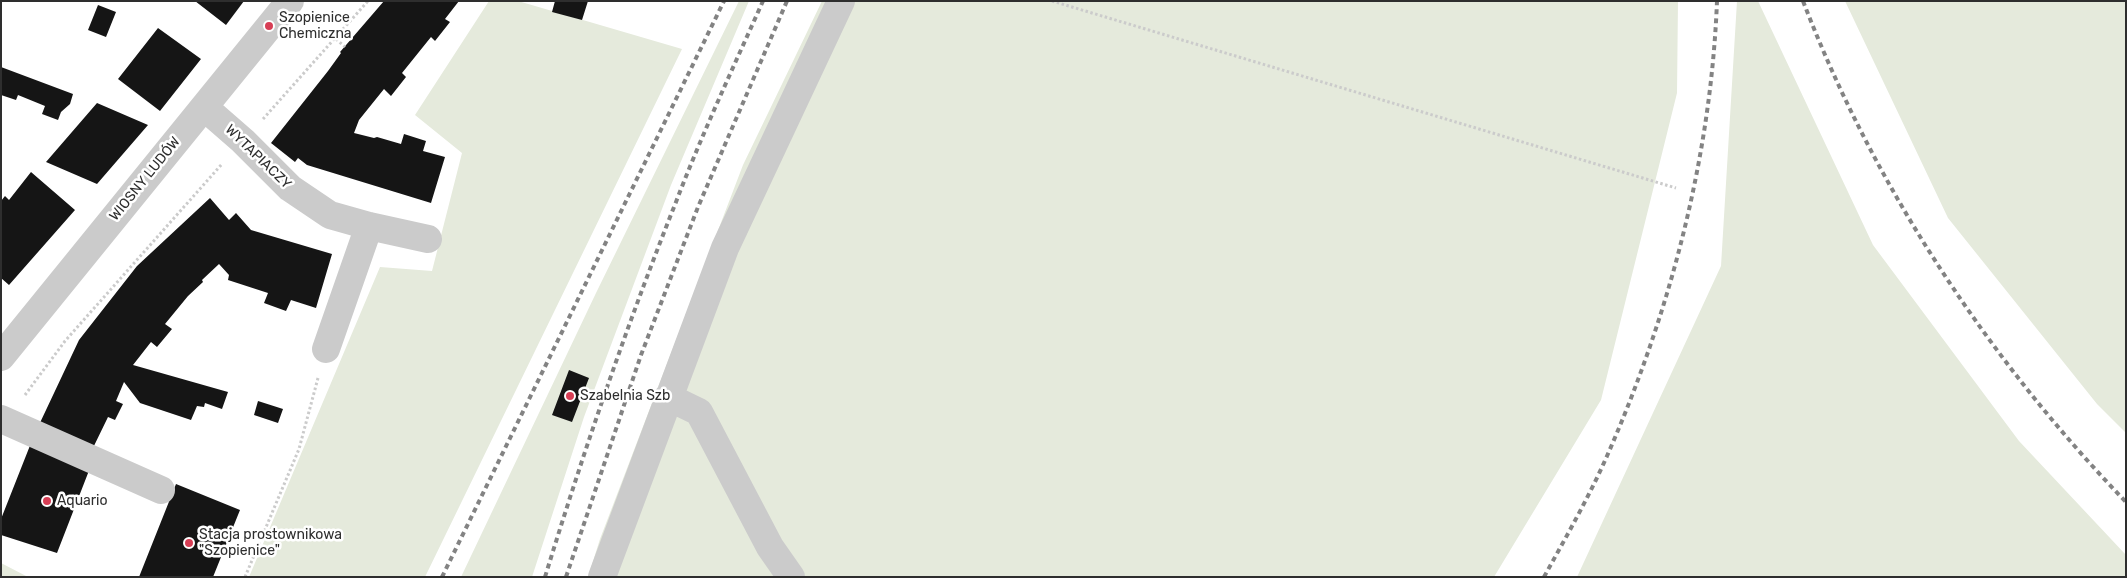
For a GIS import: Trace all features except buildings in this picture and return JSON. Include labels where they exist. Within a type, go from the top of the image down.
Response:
[{"type":"street","name":"WIOSNY LUDÓW","points":[[1,357],[290,1]]},
{"type":"street","points":[[602,577],[725,248],[842,1]]},
{"type":"street","name":"WYTAPIACZY","points":[[204,107],[243,141],[290,188],[330,215],[428,239]]},
{"type":"street","points":[[326,349],[369,226]]},
{"type":"street","points":[[668,397],[699,412],[770,547],[791,577]]},
{"type":"street","points":[[4,421],[162,490]]},
{"type":"path","points":[[4,421],[65,341],[368,1]]},
{"type":"path","points":[[1052,1],[1676,188]]},
{"type":"path","points":[[336,39],[345,47]]},
{"type":"path","points":[[245,577],[300,450],[326,349]]},
{"type":"shaded area","points":[[489,1],[518,1],[682,49],[425,577],[249,577],[380,267],[432,271],[462,153],[415,115]]},
{"type":"shaded area","points":[[739,1],[749,1],[671,185],[584,417],[532,577],[461,577],[596,293]]},
{"type":"shaded area","points":[[822,1],[1678,1],[1677,93],[1601,400],[1494,577],[588,577],[600,539],[743,165]]},
{"type":"shaded area","points":[[1737,1],[1758,1],[1873,245],[2019,441],[2126,555],[2126,577],[1577,577],[1721,266]]},
{"type":"shaded area","points":[[1845,1],[2126,1],[2126,433],[2097,404],[1948,218]]},
{"type":"shaded area","points":[[1,563],[28,577],[1,577]]},
{"type":"railway","points":[[442,577],[724,1]]},
{"type":"railway","points":[[545,577],[575,482],[640,295],[696,151],[763,1]]},
{"type":"railway","points":[[566,577],[641,355],[698,207],[787,1]]},
{"type":"railway","points":[[1544,577],[1585,502],[1607,456],[1630,402],[1668,290],[1696,176],[1706,118],[1717,1]]},
{"type":"railway","points":[[1803,1],[1832,70],[1864,137],[1900,203],[1939,267],[2027,389],[2075,447],[2126,502]]},
{"type":"place","name":"Szopienice Chemiczna","points":[[269,26]]},
{"type":"place","name":"Szabelnia Szb","points":[[570,396]]},
{"type":"place","name":"Aquario","points":[[47,501]]},
{"type":"place","name":"Stacja prostownikowa \"Szopienice\"","points":[[189,543]]}]
